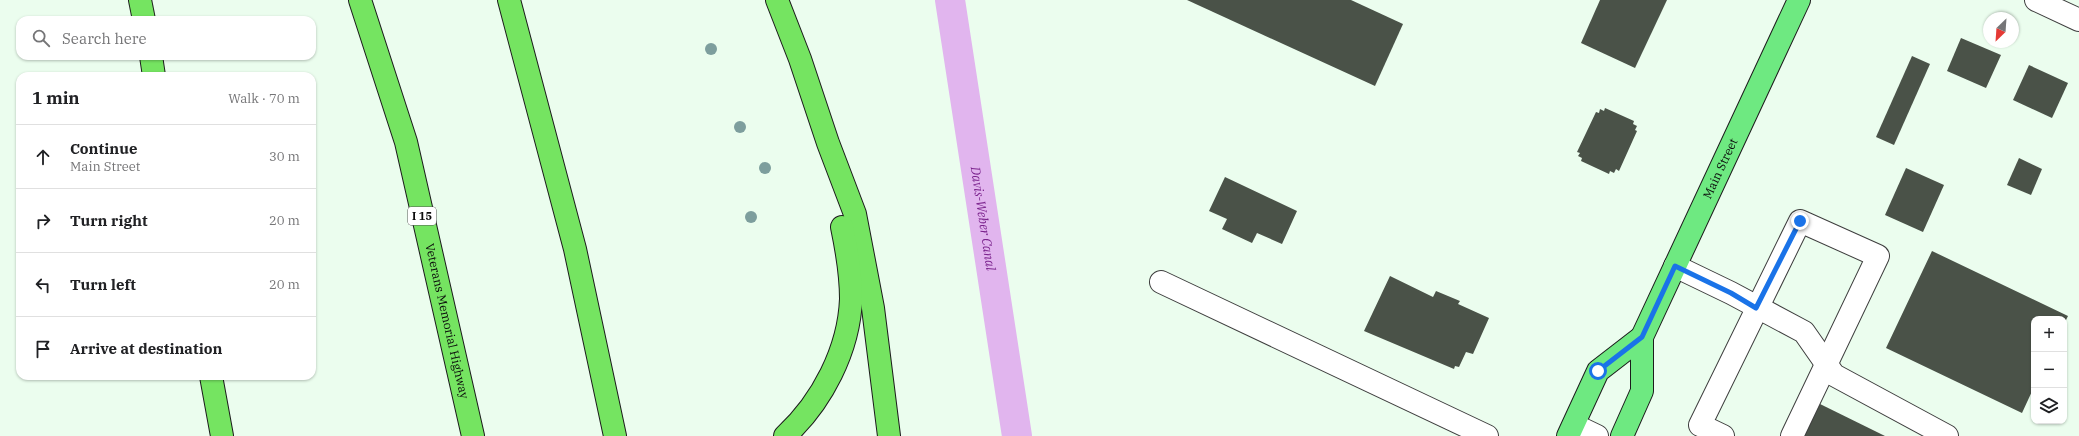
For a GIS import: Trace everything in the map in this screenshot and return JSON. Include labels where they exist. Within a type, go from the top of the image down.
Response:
[{"type":"highway","points":[[140,0],[143,16]]},
{"type":"highway","name":"Veterans Memorial Highway","points":[[360,0],[406,142],[473,436]]},
{"type":"highway","points":[[509,0],[575,249],[615,436]]},
{"type":"highway","points":[[776,0],[800,59],[828,143],[855,214],[873,308],[889,436]]},
{"type":"highway","points":[[152,60],[153,72]]},
{"type":"highway","points":[[785,436],[809,410],[826,383],[840,353],[849,316],[851,286],[849,267],[828,143]]},
{"type":"highway","points":[[212,380],[221,435]]},
{"type":"main road","name":"Main Street","points":[[1622,436],[1642,391],[1642,337],[1799,0]]},
{"type":"main road","name":"Main Street","points":[[1571,430],[1598,371],[1642,337]]},
{"type":"street","points":[[2036,0],[2079,20]]},
{"type":"street","points":[[1723,436],[1700,425],[1756,308],[1800,221],[1878,256],[1792,436]]},
{"type":"street","points":[[1675,266],[1731,293],[1756,308],[1804,332],[1834,375],[1947,436]]},
{"type":"street","points":[[1161,282],[1487,436]]},
{"type":"street","points":[[1571,430],[1597,436]]},
{"type":"building","points":[[1187,0],[1351,0],[1403,24],[1375,86]]},
{"type":"building","points":[[1600,0],[1667,0],[1635,68],[1581,43]]},
{"type":"building","points":[[1961,38],[2001,55],[1986,88],[1947,71]]},
{"type":"building","points":[[1912,56],[1930,64],[1894,145],[1876,137]]},
{"type":"building","points":[[2029,65],[2068,83],[2052,118],[2013,100]]},
{"type":"building","points":[[1605,108],[1634,121],[1633,124],[1637,126],[1635,130],[1637,131],[1619,171],[1616,169],[1614,173],[1610,171],[1609,174],[1581,161],[1582,158],[1578,156],[1580,153],[1577,152],[1596,112],[1599,113],[1600,109],[1604,111]]},
{"type":"building","points":[[2019,158],[2042,169],[2031,195],[2007,185]]},
{"type":"building","points":[[1906,168],[1944,185],[1923,232],[1885,215]]},
{"type":"building","points":[[1225,177],[1297,211],[1282,244],[1257,233],[1252,243],[1222,229],[1227,219],[1209,211]]},
{"type":"building","points":[[1932,251],[2068,316],[2067,318],[2067,316],[2031,316],[2031,394],[2022,413],[1886,348]]},
{"type":"building","points":[[1390,276],[1433,297],[1436,291],[1460,301],[1458,304],[1489,318],[1473,354],[1466,352],[1459,367],[1455,366],[1454,369],[1364,331]]},
{"type":"building","points":[[1820,404],[1885,436],[1804,436]]},
{"type":"waterway","name":"Davis-Weber Canal","points":[[950,0],[1017,436]]},
{"type":"route","points":[[1598,371],[1642,337],[1675,266],[1731,293],[1756,308],[1800,221]]}]
